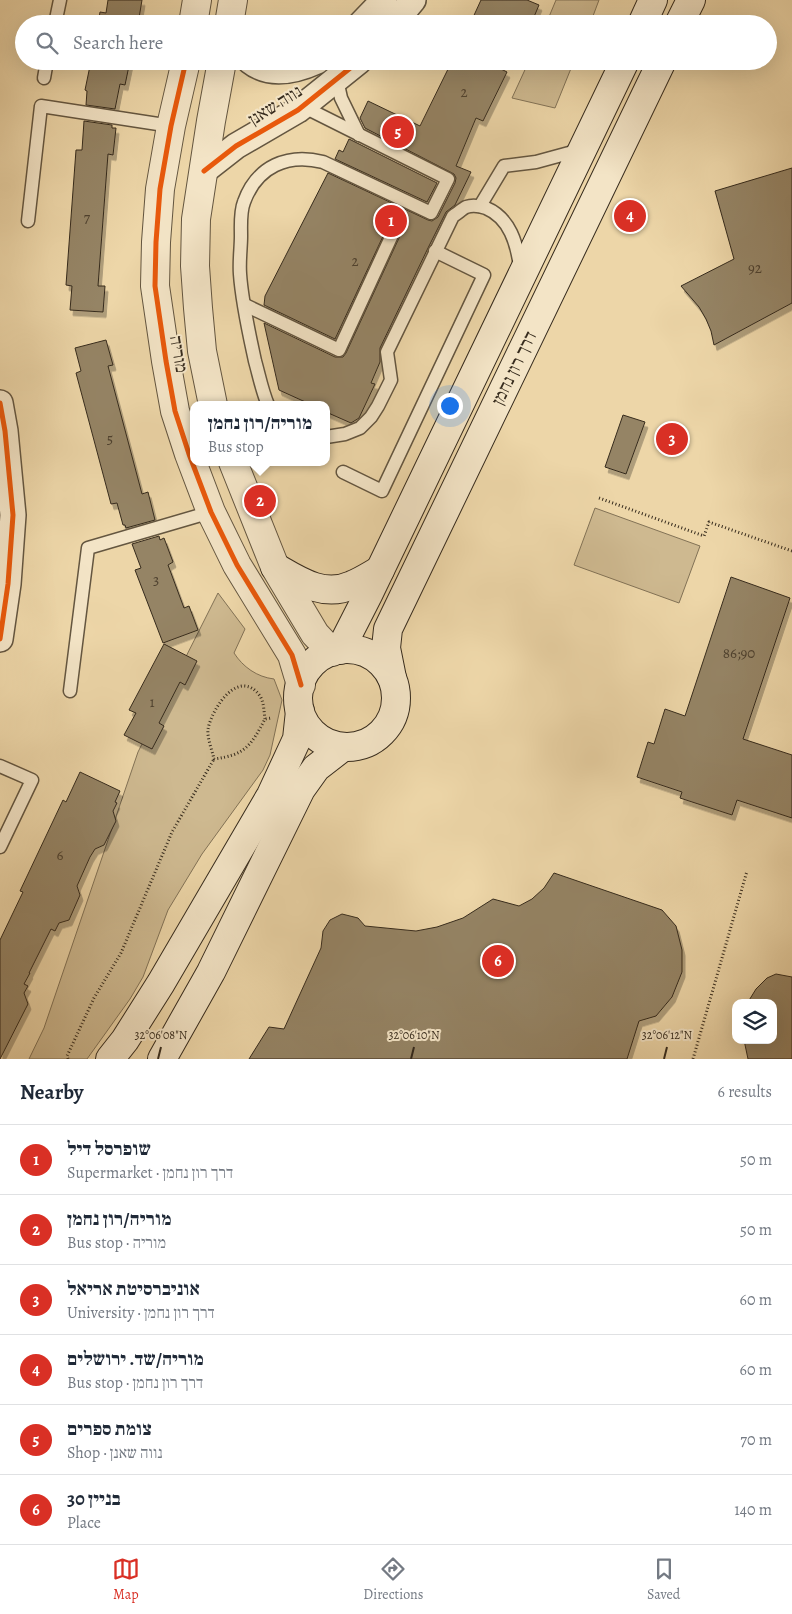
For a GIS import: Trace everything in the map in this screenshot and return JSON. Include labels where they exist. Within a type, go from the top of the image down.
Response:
[{"type":"main road","points":[[194,15],[197,0]]},
{"type":"main road","points":[[230,15],[233,0]]},
{"type":"main road","points":[[646,15],[653,0]]},
{"type":"main road","points":[[683,15],[690,0]]},
{"type":"main road","name":"מוריה","points":[[184,70],[171,126],[160,189],[155,286],[160,330],[175,410],[190,457]]},
{"type":"main road","name":"מוריה","points":[[212,401],[202,351],[195,266],[196,220],[220,70]]},
{"type":"main road","name":"דרך רון נחמן","points":[[336,651],[380,570],[621,70]]},
{"type":"main road","name":"דרך רון נחמן","points":[[392,678],[386,648],[388,629],[658,70]]},
{"type":"main road","name":"מוריה","points":[[194,466],[211,512],[237,565],[292,655],[301,685]]},
{"type":"main road","points":[[235,466],[275,567],[315,634],[336,651]]},
{"type":"main road","points":[[275,567],[314,588],[334,590],[350,586],[380,570]]},
{"type":"main road","points":[[356,650],[371,655],[384,665],[392,678],[396,695],[394,712],[387,727],[375,739],[354,747],[343,747],[329,744],[316,736],[306,725],[300,711],[298,698],[307,670],[318,659],[336,651],[356,650]]},
{"type":"main road","points":[[110,1059],[125,1040],[161,982],[270,795],[297,739],[300,711]]},
{"type":"main road","points":[[162,1059],[211,972],[301,790],[316,768],[343,747]]},
{"type":"street","points":[[370,15],[384,0]]},
{"type":"street","points":[[400,15],[413,0]]},
{"type":"street","name":"נווה שאנן","points":[[268,70],[277,72],[289,70]]},
{"type":"street","name":"נווה שאנן","points":[[204,171],[236,146],[302,106],[349,70]]},
{"type":"street","points":[[0,403],[13,515],[8,584],[0,639]]},
{"type":"lane","points":[[57,15],[60,0]]},
{"type":"lane","points":[[44,78],[45,70]]},
{"type":"lane","points":[[337,80],[341,98],[359,135]]},
{"type":"lane","points":[[28,221],[41,106],[171,126]]},
{"type":"lane","points":[[267,401],[248,331],[240,274],[243,204],[256,180],[264,171],[276,164],[288,160],[310,158],[323,162],[431,213],[448,179],[302,106]]},
{"type":"lane","points":[[480,206],[504,166],[536,162],[583,149]]},
{"type":"lane","points":[[330,436],[345,434],[360,428],[374,411],[391,380],[387,352],[453,216],[466,207],[480,206],[496,212],[510,229],[517,249],[522,276]]},
{"type":"lane","points":[[245,304],[339,350],[392,235]]},
{"type":"lane","points":[[343,472],[382,491],[484,276],[435,251]]},
{"type":"lane","points":[[70,691],[88,548],[211,512]]},
{"type":"lane","points":[[0,766],[32,780],[0,847]]},
{"type":"path","points":[[599,498],[704,536],[710,522],[792,551]]},
{"type":"path","points":[[68,1059],[66,1056],[94,998],[121,953],[172,832],[214,759],[208,738],[208,730],[215,708],[230,691],[240,687],[249,687],[260,697],[265,719],[247,747],[230,757],[214,759]]},
{"type":"path","points":[[693,1059],[747,871]]},
{"type":"shaded area","points":[[556,0],[599,0],[593,15],[550,15]]},
{"type":"shaded area","points":[[525,70],[570,70],[555,108],[512,98]]},
{"type":"shaded area","points":[[595,508],[700,546],[679,603],[574,565]]},
{"type":"shaded area","points":[[218,593],[245,629],[234,653],[251,671],[274,679],[282,700],[270,755],[263,770],[202,854],[168,910],[143,977],[130,999],[87,1059],[29,1059],[44,1028],[138,752]]},
{"type":"building","points":[[108,0],[142,0],[140,15],[100,15],[100,12],[106,13]]},
{"type":"building","points":[[481,0],[527,0],[539,5],[535,15],[474,15]]},
{"type":"building","points":[[89,70],[128,70],[125,85],[120,84],[115,109],[86,105],[87,91],[85,90]]},
{"type":"building","points":[[448,70],[503,70],[507,72],[483,121],[476,118],[456,166],[471,172],[455,205],[446,212],[380,348],[380,362],[371,383],[375,384],[359,418],[351,423],[330,414],[330,401],[303,401],[279,390],[264,323],[335,357],[343,357],[399,238],[399,231],[392,227],[388,228],[385,232],[335,339],[264,305],[265,296],[328,173],[428,220],[432,221],[438,217],[455,183],[456,178],[454,174],[365,128],[360,118],[368,101],[420,126]]},
{"type":"building","points":[[84,121],[112,125],[112,128],[116,128],[113,155],[108,154],[98,286],[105,286],[103,312],[70,310],[72,286],[66,285],[76,150],[82,150]]},
{"type":"building","points":[[349,139],[437,183],[427,202],[335,159],[339,150],[343,152]]},
{"type":"building","points":[[792,168],[792,303],[714,345],[706,319],[699,307],[681,286],[734,259],[715,191]]},
{"type":"building","points":[[106,340],[113,365],[108,366],[142,494],[148,492],[155,520],[126,528],[123,525],[117,503],[111,504],[76,373],[81,371],[75,348]]},
{"type":"building","points":[[623,415],[645,422],[626,474],[605,467]]},
{"type":"building","points":[[159,536],[160,540],[164,538],[173,562],[168,565],[184,608],[189,606],[198,630],[163,643],[135,570],[141,568],[132,544]]},
{"type":"building","points":[[731,577],[790,598],[743,739],[792,755],[792,818],[737,800],[732,815],[680,798],[682,792],[637,777],[648,742],[654,744],[665,709],[685,716]]},
{"type":"building","points":[[164,644],[197,661],[185,685],[180,682],[159,723],[164,726],[152,749],[124,735],[136,713],[129,710]]},
{"type":"building","points":[[80,772],[120,791],[113,811],[116,821],[104,845],[95,849],[90,857],[77,886],[80,895],[69,920],[59,923],[55,931],[51,929],[29,973],[24,984],[28,986],[24,993],[28,1004],[0,1059],[0,940],[23,892],[20,891],[63,800],[66,802]]},
{"type":"building","points":[[554,873],[662,910],[676,926],[682,950],[682,972],[672,997],[656,1016],[639,1021],[627,1059],[249,1059],[269,1027],[284,1029],[321,948],[323,931],[330,920],[342,914],[358,918],[365,926],[416,931],[437,927],[463,918],[493,899],[519,906],[532,899],[544,888]]},
{"type":"building","points":[[776,974],[792,977],[792,1059],[748,1059],[745,1044],[777,1044],[777,999],[750,999],[756,989],[767,978]]},
{"type":"cycle path","points":[[184,70],[171,126],[160,189],[155,286],[175,411],[190,457]]},
{"type":"cycle path","points":[[204,171],[236,146],[298,110],[348,70]]},
{"type":"cycle path","points":[[0,403],[5,431],[13,515],[8,584],[0,639]]},
{"type":"cycle path","points":[[194,466],[211,512],[237,565],[292,655],[301,685]]},
{"type":"place","name":"צומת ספרים","points":[[398,132]]},
{"type":"place","name":"מוריה/שד. ירושלים","points":[[630,216]]},
{"type":"place","name":"שופרסל דיל","points":[[391,221]]},
{"type":"place","name":"אוניברסיטת אריאל","points":[[672,439]]},
{"type":"place","name":"מוריה/רון נחמן","points":[[260,501]]},
{"type":"place","name":"בניין 30","points":[[498,961]]}]
